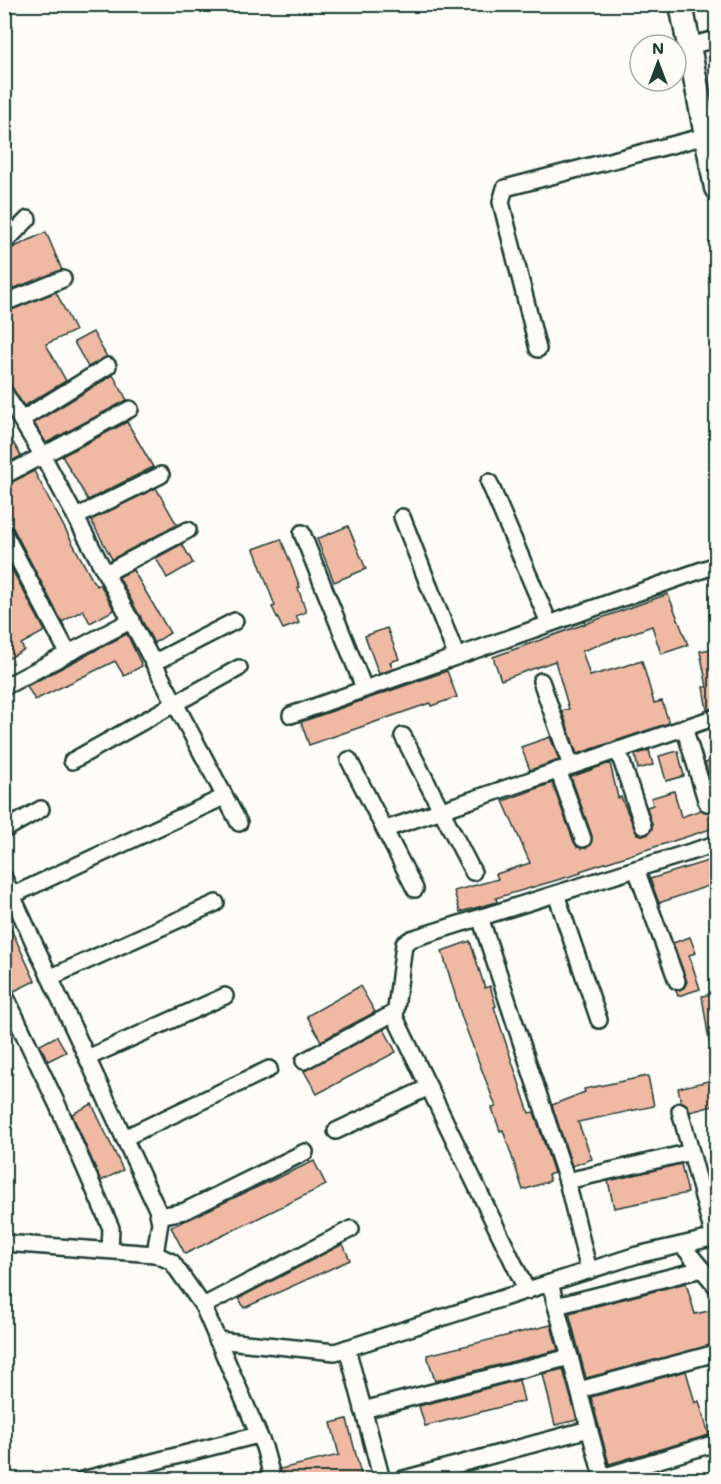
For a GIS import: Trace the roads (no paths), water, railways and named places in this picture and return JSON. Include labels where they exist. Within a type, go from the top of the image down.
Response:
[{"type":"street","points":[[681,4],[689,46],[709,123],[717,188]]},
{"type":"street","points":[[689,46],[717,39]]},
{"type":"street","points":[[538,349],[501,202],[505,188],[709,123]]},
{"type":"street","points":[[4,243],[28,219]]},
{"type":"street","points":[[4,303],[63,279]]},
{"type":"street","points":[[21,420],[108,366]]},
{"type":"street","points":[[4,392],[43,456],[239,823]]},
{"type":"street","points":[[4,476],[130,410]]},
{"type":"street","points":[[76,517],[162,475]]},
{"type":"street","points":[[489,482],[549,623]]},
{"type":"street","points":[[402,517],[456,655]]},
{"type":"street","points":[[106,573],[188,530]]},
{"type":"street","points":[[4,533],[68,653]]},
{"type":"street","points":[[302,534],[364,688]]},
{"type":"street","points":[[291,715],[717,565]]},
{"type":"street","points":[[4,687],[132,620]]},
{"type":"street","points":[[154,662],[236,621]]},
{"type":"street","points":[[72,761],[239,668]]},
{"type":"street","points":[[541,681],[583,839]]},
{"type":"street","points":[[386,829],[717,717]]},
{"type":"street","points":[[684,727],[707,803]]},
{"type":"street","points":[[403,736],[473,872]]},
{"type":"street","points":[[618,750],[643,826]]},
{"type":"street","points":[[349,760],[415,889]]},
{"type":"street","points":[[13,895],[224,797]]},
{"type":"street","points":[[4,830],[41,809]]},
{"type":"street","points":[[527,1291],[394,1012],[406,941],[717,844]]},
{"type":"street","points":[[636,869],[676,981]]},
{"type":"street","points":[[4,878],[159,1216],[155,1254]]},
{"type":"street","points":[[556,894],[599,1020]]},
{"type":"street","points":[[51,977],[216,903]]},
{"type":"street","points":[[480,917],[567,1181],[589,1270]]},
{"type":"street","points":[[4,993],[58,1106],[111,1228],[110,1250]]},
{"type":"street","points":[[87,1058],[225,996]]},
{"type":"street","points":[[304,1061],[394,1012]]},
{"type":"street","points":[[124,1138],[269,1069]]},
{"type":"street","points":[[336,1131],[429,1087]]},
{"type":"street","points":[[217,1340],[325,1352],[347,1348],[637,1255],[715,1238],[680,1111]]},
{"type":"street","points":[[159,1216],[185,1211],[305,1152]]},
{"type":"street","points":[[567,1181],[691,1152]]},
{"type":"street","points":[[203,1306],[351,1229]]},
{"type":"street","points":[[4,1243],[155,1254],[172,1262],[203,1306],[258,1435],[273,1479]]},
{"type":"street","points":[[682,1245],[717,1286]]},
{"type":"street","points":[[556,1306],[702,1269]]},
{"type":"street","points":[[550,1283],[602,1478],[717,1443]]},
{"type":"street","points":[[347,1348],[382,1479]]},
{"type":"street","points":[[579,1390],[717,1353]]},
{"type":"street","points":[[363,1410],[570,1357]]},
{"type":"street","points":[[400,1479],[589,1430]]},
{"type":"street","points":[[82,1479],[258,1435]]}]
